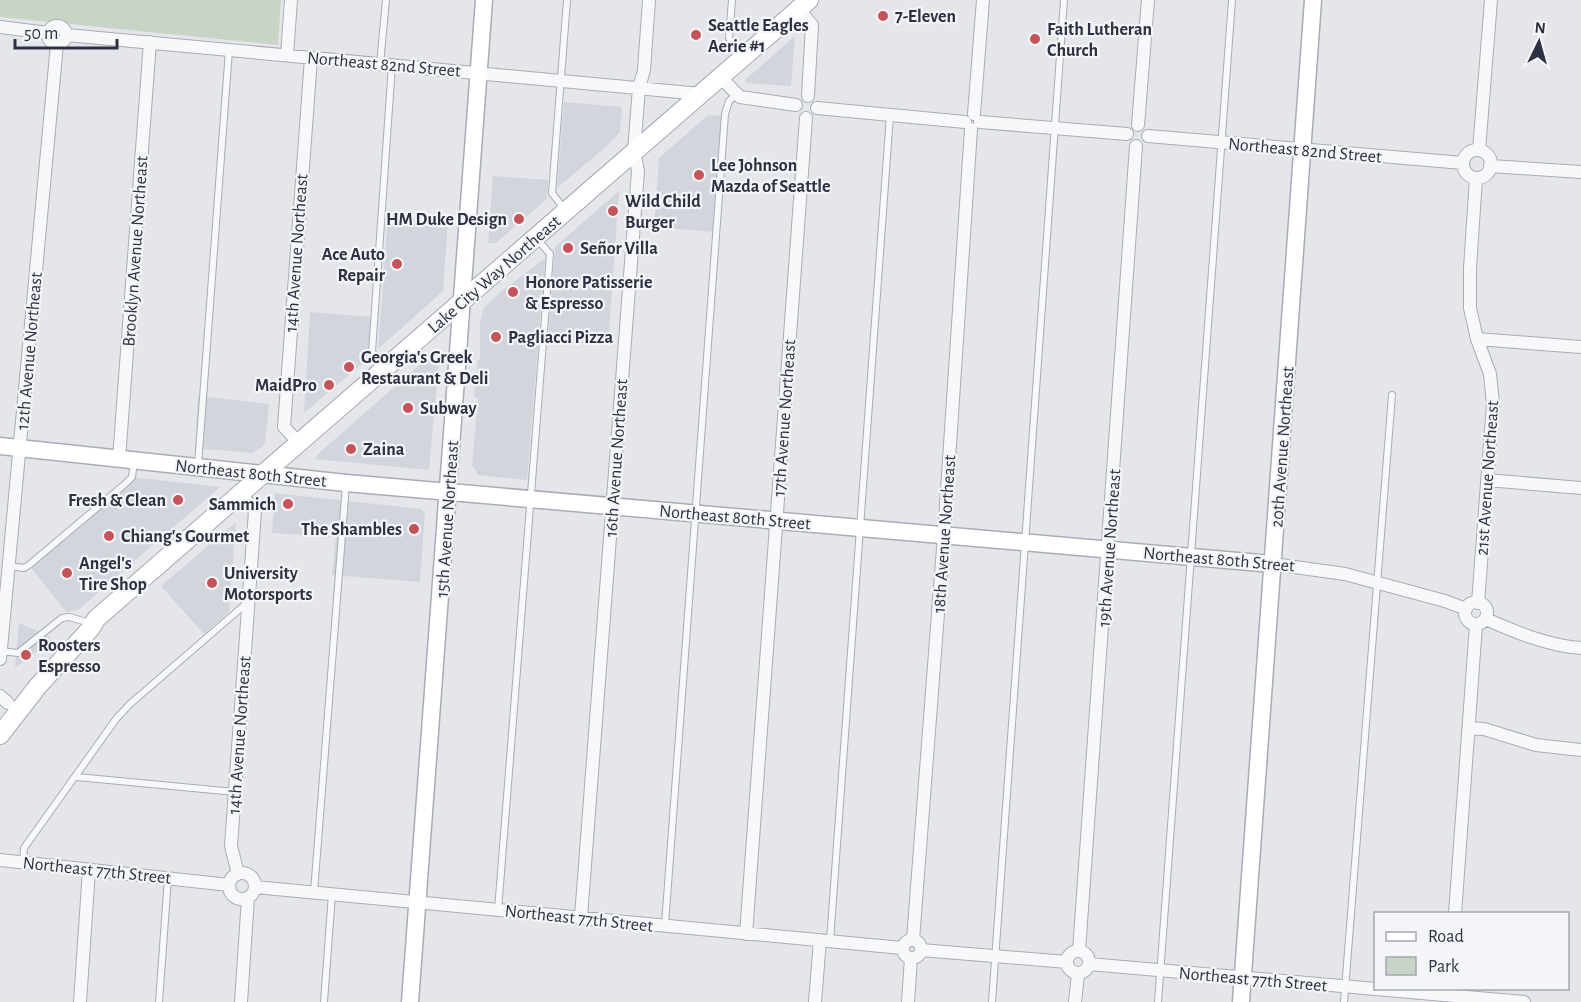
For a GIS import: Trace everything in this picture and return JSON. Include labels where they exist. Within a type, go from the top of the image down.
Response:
[{"type":"main road","name":"Lake City Way Northeast","points":[[3,704],[67,638],[241,494],[804,4]]},
{"type":"main road","name":"Lake City Way Northeast","points":[[0,735],[38,686],[83,637],[91,620]]},
{"type":"street","points":[[287,55],[291,0]]},
{"type":"street","name":"15th Avenue Northeast","points":[[410,1002],[484,0]]},
{"type":"street","name":"16th Avenue Northeast","points":[[582,917],[638,171],[634,151],[639,88],[644,70],[649,0]]},
{"type":"street","name":"18th Avenue Northeast","points":[[912,946],[944,535],[972,122],[983,0]]},
{"type":"street","points":[[1138,125],[1148,0]]},
{"type":"street","name":"20th Avenue Northeast","points":[[1241,1002],[1314,0]]},
{"type":"street","points":[[1479,150],[1491,0]]},
{"type":"street","points":[[804,4],[812,25],[808,96]]},
{"type":"street","points":[[57,26],[63,28],[67,35],[64,42],[57,44],[50,41],[48,33],[51,28],[57,26]]},
{"type":"street","points":[[0,27],[48,33]]},
{"type":"street","name":"Northeast 82nd Street","points":[[67,35],[701,94]]},
{"type":"street","name":"Brooklyn Avenue Northeast","points":[[126,460],[150,42]]},
{"type":"street","name":"12th Avenue Northeast","points":[[0,658],[57,44]]},
{"type":"street","name":"14th Avenue Northeast","points":[[299,443],[284,427],[311,58]]},
{"type":"street","points":[[719,76],[736,95],[796,105]]},
{"type":"street","points":[[808,96],[814,99],[818,108],[814,115],[806,118],[798,113],[796,105],[801,98],[808,96]]},
{"type":"street","points":[[818,108],[1127,134]]},
{"type":"street","name":"17th Avenue Northeast","points":[[746,934],[806,118]]},
{"type":"street","points":[[1138,125],[1144,128],[1148,136],[1144,144],[1136,146],[1129,142],[1127,134],[1131,127],[1138,125]]},
{"type":"street","name":"Northeast 82nd Street","points":[[1148,136],[1463,163]]},
{"type":"street","name":"19th Avenue Northeast","points":[[1079,951],[1136,146]]},
{"type":"street","points":[[1479,150],[1489,157],[1490,165],[1485,175],[1476,178],[1466,172],[1463,163],[1468,153],[1479,150]]},
{"type":"street","points":[[1490,165],[1581,172]]},
{"type":"street","name":"21st Avenue Northeast","points":[[1476,178],[1469,289],[1470,308],[1477,339],[1490,374],[1493,404],[1478,603]]},
{"type":"street","points":[[1477,339],[1581,347]]},
{"type":"street","name":"Northeast 80th Street","points":[[0,446],[346,483],[1315,568],[1376,582],[1466,609]]},
{"type":"street","points":[[1487,480],[1581,488]]},
{"type":"street","name":"14th Avenue Northeast","points":[[238,874],[231,846],[255,511],[241,494]]},
{"type":"street","points":[[1455,912],[1469,728],[1481,622],[1486,608],[1478,603],[1470,604],[1466,609],[1467,621],[1481,622],[1566,647],[1581,648]]},
{"type":"street","points":[[1469,728],[1484,729],[1536,744],[1581,750]]},
{"type":"street","name":"Northeast 77th Street","points":[[0,860],[229,885]]},
{"type":"street","points":[[80,1002],[89,870]]},
{"type":"street","points":[[241,1002],[251,892],[255,883],[250,876],[238,874],[233,876],[229,885],[230,892],[236,898],[251,892]]},
{"type":"street","name":"Northeast 77th Street","points":[[251,892],[314,892],[746,934],[912,946],[1067,962]]},
{"type":"street","points":[[815,1002],[825,941]]},
{"type":"street","points":[[908,1002],[911,958],[903,954],[912,946]]},
{"type":"street","points":[[1079,951],[1087,955],[1089,964],[1085,972],[1078,974],[1070,971],[1067,962],[1071,953],[1079,951]]},
{"type":"street","name":"Northeast 77th Street","points":[[1089,964],[1374,989]]},
{"type":"street","points":[[1076,1002],[1078,974]]},
{"type":"street","name":"Northeast 77th Street","points":[[1385,990],[1524,1002]]},
{"type":"lane","points":[[386,0],[386,65],[372,352],[386,368]]},
{"type":"lane","points":[[566,211],[552,194],[567,0]]},
{"type":"lane","points":[[732,0],[729,39],[744,57]]},
{"type":"lane","points":[[992,1002],[1064,0]]},
{"type":"lane","points":[[1158,1002],[1232,0]]},
{"type":"lane","points":[[198,467],[229,50]]},
{"type":"lane","points":[[665,926],[724,114],[729,101],[736,95]]},
{"type":"lane","points":[[825,941],[861,528],[890,115]]},
{"type":"lane","points":[[498,910],[550,254],[536,238]]},
{"type":"lane","points":[[1344,1002],[1392,395]]},
{"type":"lane","points":[[9,567],[24,568],[29,565],[132,477],[126,460]]},
{"type":"lane","points":[[314,892],[346,483]]},
{"type":"lane","points":[[23,862],[24,848],[116,719],[130,704],[248,602]]},
{"type":"lane","points":[[1,651],[18,653],[62,618],[91,620]]},
{"type":"lane","points":[[76,777],[235,792]]},
{"type":"lane","points":[[159,1002],[168,878]]},
{"type":"lane","points":[[324,1002],[332,894]]},
{"type":"shaded area","points":[[795,36],[791,86],[747,83],[745,80]]},
{"type":"shaded area","points":[[564,102],[622,107],[620,132],[607,146],[557,188]]},
{"type":"shaded area","points":[[708,115],[723,116],[715,232],[654,227],[659,158]]},
{"type":"shaded area","points":[[493,176],[548,180],[547,199],[496,243],[488,243]]},
{"type":"shaded area","points":[[619,191],[608,345],[548,340],[555,247]]},
{"type":"shaded area","points":[[388,215],[448,220],[443,291],[378,349]]},
{"type":"shaded area","points":[[545,258],[527,480],[478,475],[472,465],[478,398],[474,397],[478,360],[480,359],[480,323],[484,308],[497,295]]},
{"type":"shaded area","points":[[310,312],[373,317],[370,357],[304,413]]},
{"type":"shaded area","points":[[437,353],[439,358],[429,470],[315,459],[432,354]]},
{"type":"shaded area","points":[[198,396],[269,404],[265,442],[262,447],[253,453],[195,448]]},
{"type":"shaded area","points":[[132,477],[220,487],[78,610],[66,612],[29,565]]},
{"type":"shaded area","points":[[275,493],[421,509],[425,513],[420,582],[332,575],[336,537],[272,533]]},
{"type":"shaded area","points":[[236,522],[229,612],[204,634],[161,586]]},
{"type":"shaded area","points":[[19,623],[51,637],[15,668]]},
{"type":"green space","points":[[0,0],[281,0],[278,45],[0,17]]},
{"type":"place","name":"7-Eleven","points":[[883,16]]},
{"type":"place","name":"Seattle Eagles Aerie #1","points":[[696,35]]},
{"type":"place","name":"Faith Lutheran Church","points":[[1035,39]]},
{"type":"place","name":"Lee Johnson Mazda of Seattle","points":[[699,175]]},
{"type":"place","name":"Wild Child Burger","points":[[613,211]]},
{"type":"place","name":"HM Duke Design","points":[[519,219]]},
{"type":"place","name":"Señor Villa","points":[[568,248]]},
{"type":"place","name":"Ace Auto Repair","points":[[397,264]]},
{"type":"place","name":"Honore Patisserie & Espresso","points":[[513,292]]},
{"type":"place","name":"Pagliacci Pizza","points":[[496,337]]},
{"type":"place","name":"Georgia's Greek Restaurant & Deli","points":[[349,367]]},
{"type":"place","name":"MaidPro","points":[[329,385]]},
{"type":"place","name":"Subway","points":[[408,408]]},
{"type":"place","name":"Zaina","points":[[351,449]]},
{"type":"place","name":"Fresh & Clean","points":[[178,500]]},
{"type":"place","name":"Sammich","points":[[288,504]]},
{"type":"place","name":"The Shambles","points":[[414,529]]},
{"type":"place","name":"Chiang's Gourmet","points":[[109,536]]},
{"type":"place","name":"Angel's Tire Shop","points":[[67,573]]},
{"type":"place","name":"University Motorsports","points":[[212,583]]},
{"type":"place","name":"Roosters Espresso","points":[[26,655]]}]
